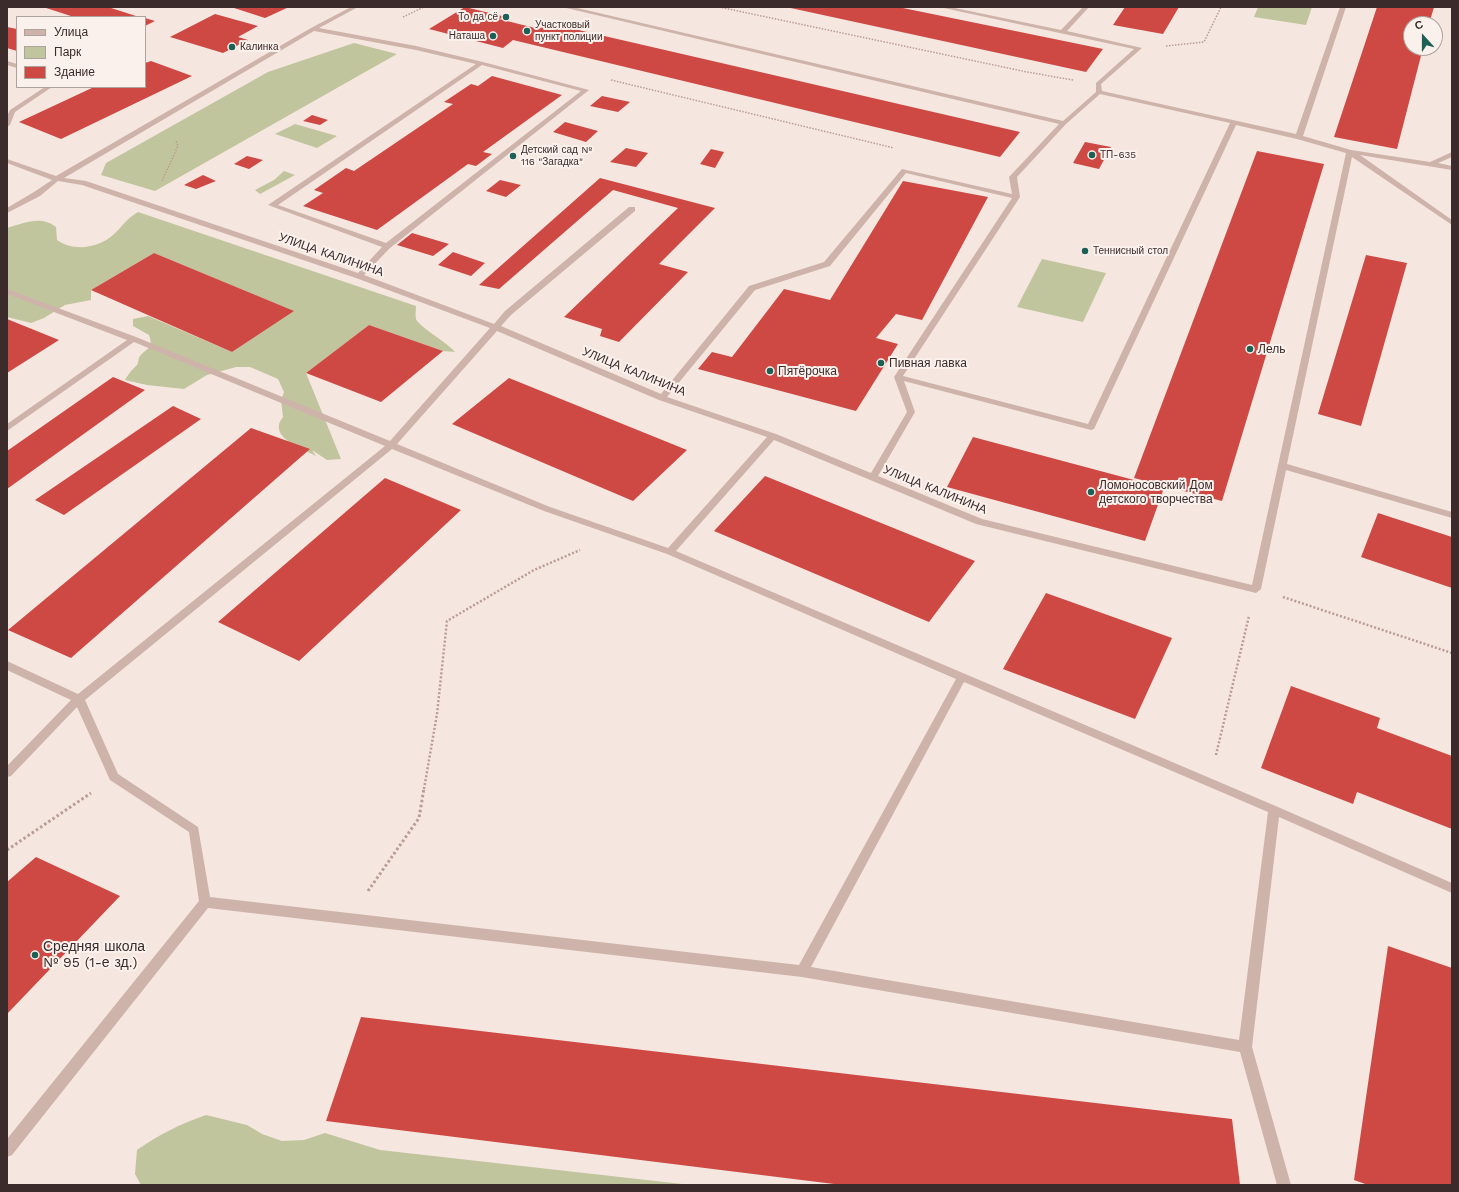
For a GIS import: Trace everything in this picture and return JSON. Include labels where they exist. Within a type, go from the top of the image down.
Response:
[{"type":"street","points":[[7,211],[37,194],[57,179],[313,29],[355,7]]},
{"type":"street","points":[[565,7],[1064,124]]},
{"type":"street","points":[[942,7],[1139,48]]},
{"type":"street","points":[[1063,32],[1086,7]]},
{"type":"street","points":[[1299,137],[1343,7]]},
{"type":"street","points":[[313,29],[416,48],[586,90],[387,246],[359,276]]},
{"type":"street","points":[[1099,92],[1098,84],[1139,48]]},
{"type":"street","points":[[387,246],[272,205],[481,63]]},
{"type":"street","points":[[7,125],[12,111],[47,88]]},
{"type":"street","points":[[898,377],[1016,197],[1013,177],[1064,124],[1099,92]]},
{"type":"street","points":[[1099,92],[1299,137],[1350,152],[1452,168]]},
{"type":"street","points":[[898,377],[1091,427],[1234,122]]},
{"type":"street","points":[[1350,152],[1452,223]]},
{"type":"street","points":[[1256,588],[1350,152]]},
{"type":"street","points":[[1431,164],[1452,154]]},
{"type":"street","name":"УЛИЦА КАЛИНИНА","points":[[7,161],[57,179],[83,183],[359,276],[495,327],[662,398],[773,436],[979,522],[1256,588]]},
{"type":"street","points":[[662,398],[752,288],[827,264],[904,170],[1016,197]]},
{"type":"street","points":[[7,773],[79,699],[391,445],[508,313],[632,209]]},
{"type":"street","points":[[7,291],[133,339],[547,509],[670,552],[1274,810],[1452,888]]},
{"type":"street","points":[[7,428],[133,339]]},
{"type":"street","points":[[873,477],[911,412],[898,377]]},
{"type":"street","points":[[670,552],[773,436]]},
{"type":"street","points":[[1283,466],[1452,515]]},
{"type":"street","points":[[7,664],[79,699],[114,777],[194,830],[205,902],[7,1150]]},
{"type":"street","points":[[802,971],[962,677]]},
{"type":"street","points":[[1274,810],[1244,1048],[1284,1185]]},
{"type":"street","points":[[205,902],[802,971],[1244,1048]]},
{"type":"path","points":[[719,7],[1027,72],[1098,84]]},
{"type":"path","points":[[1139,48],[1204,42],[1221,7]]},
{"type":"path","points":[[610,80],[897,149]]},
{"type":"path","points":[[161,183],[178,146],[175,139]]},
{"type":"path","points":[[348,919],[419,818],[437,714],[447,621],[534,570],[617,534]]},
{"type":"path","points":[[1210,783],[1256,588],[1452,653]]},
{"type":"path","points":[[7,850],[114,777]]},
{"type":"green space","points":[[1258,7],[1312,7],[1306,25],[1254,17]]},
{"type":"green space","points":[[354,43],[397,54],[155,191],[101,175],[106,163],[268,72]]},
{"type":"green space","points":[[295,124],[337,136],[317,148],[275,134]]},
{"type":"green space","points":[[284,171],[295,175],[260,194],[255,190],[274,180]]},
{"type":"green space","points":[[138,212],[416,306],[416,319],[418,322],[455,352],[443,351],[369,325],[306,373],[341,459],[327,460],[312,450],[316,456],[286,440],[279,430],[279,425],[283,417],[281,400],[284,392],[278,379],[250,367],[236,367],[207,375],[184,389],[147,385],[125,380],[137,365],[139,357],[149,348],[151,343],[149,335],[133,326],[133,319],[148,316],[232,352],[293,311],[154,253],[91,290],[91,300],[65,305],[44,318],[31,323],[7,317],[7,228],[26,222],[44,221],[56,227],[57,240],[71,246],[86,247],[100,243],[113,235]]},
{"type":"green space","points":[[1042,259],[1106,273],[1083,322],[1017,307]]},
{"type":"green space","points":[[206,1115],[247,1125],[262,1134],[282,1141],[304,1140],[325,1133],[380,1150],[691,1185],[141,1185],[135,1174],[137,1150],[170,1130]]},
{"type":"building","points":[[43,7],[108,7],[136,16],[71,16]]},
{"type":"building","points":[[231,7],[289,7],[265,18]]},
{"type":"building","points":[[465,7],[506,17],[499,19],[539,29],[548,23],[1020,132],[1000,157],[513,40],[503,48],[429,29]]},
{"type":"building","points":[[786,7],[898,7],[1103,49],[1086,72]]},
{"type":"building","points":[[1125,7],[1179,7],[1163,34],[1113,25]]},
{"type":"building","points":[[1377,7],[1434,7],[1431,16],[1403,16],[1403,56],[1421,56],[1397,149],[1334,137]]},
{"type":"building","points":[[215,14],[258,26],[238,37],[248,40],[223,53],[170,37]]},
{"type":"building","points":[[146,18],[155,21],[146,26]]},
{"type":"building","points":[[7,27],[16,29],[16,51],[7,48]]},
{"type":"building","points":[[151,61],[192,76],[61,139],[19,122],[92,88],[146,88],[146,63]]},
{"type":"building","points":[[492,76],[562,95],[483,152],[492,154],[476,166],[468,164],[377,230],[303,206],[323,193],[314,190],[346,168],[354,171],[453,104],[444,102],[471,84],[478,86]]},
{"type":"building","points":[[602,96],[630,102],[618,112],[590,106]]},
{"type":"building","points":[[312,115],[328,120],[320,125],[303,121]]},
{"type":"building","points":[[565,122],[598,131],[586,142],[553,132]]},
{"type":"building","name":"ТП-635","points":[[1085,142],[1111,147],[1099,169],[1073,163]]},
{"type":"building","points":[[626,148],[648,153],[636,167],[610,162]]},
{"type":"building","points":[[711,149],[724,152],[715,168],[700,164]]},
{"type":"building","points":[[1257,151],[1324,164],[1222,501],[1134,478]]},
{"type":"building","points":[[247,156],[263,160],[249,169],[234,164]]},
{"type":"building","points":[[203,175],[216,181],[196,189],[184,185]]},
{"type":"building","points":[[600,178],[715,208],[659,264],[688,272],[619,342],[600,336],[602,329],[564,317],[678,208],[613,190],[499,289],[479,285]]},
{"type":"building","points":[[500,180],[521,185],[506,197],[486,191]]},
{"type":"building","points":[[903,181],[988,197],[922,320],[896,314],[876,338],[898,344],[856,411],[698,369],[712,352],[732,357],[784,289],[830,300]]},
{"type":"building","points":[[412,233],[449,244],[433,256],[397,245]]},
{"type":"building","points":[[453,252],[485,263],[471,276],[438,265]]},
{"type":"building","points":[[154,253],[294,311],[232,352],[91,290]]},
{"type":"building","points":[[1366,255],[1407,263],[1361,426],[1318,414]]},
{"type":"building","points":[[7,319],[59,340],[7,373]]},
{"type":"building","points":[[369,325],[443,351],[381,402],[306,373]]},
{"type":"building","points":[[113,377],[145,390],[7,489],[7,451]]},
{"type":"building","points":[[509,378],[687,450],[633,501],[452,424]]},
{"type":"building","points":[[173,406],[201,419],[64,515],[35,500]]},
{"type":"building","points":[[251,428],[310,449],[71,658],[8,630]]},
{"type":"building","points":[[973,437],[1164,488],[1145,541],[947,487]]},
{"type":"building","points":[[765,476],[975,561],[929,622],[714,531]]},
{"type":"building","points":[[385,478],[461,510],[299,661],[218,622]]},
{"type":"building","points":[[1378,513],[1452,537],[1452,588],[1361,557]]},
{"type":"building","points":[[1046,593],[1172,638],[1135,719],[1003,669]]},
{"type":"building","points":[[1291,686],[1380,718],[1377,728],[1452,756],[1452,829],[1357,792],[1353,804],[1261,768]]},
{"type":"building","name":"Средняя школа № 95 (1-е зд.)","points":[[36,857],[120,896],[7,1014],[7,882]]},
{"type":"building","points":[[1388,946],[1452,968],[1452,1185],[1368,1185],[1354,1180]]},
{"type":"building","points":[[361,1017],[1232,1119],[1240,1185],[842,1185],[326,1121]]},
{"type":"place","name":"То да сё","points":[[506,17]]},
{"type":"place","name":"Участковый пункт полиции","points":[[527,31]]},
{"type":"place","name":"Наташа","points":[[493,36]]},
{"type":"place","name":"Калинка","points":[[232,47]]},
{"type":"place","name":"ТП-635","points":[[1092,155]]},
{"type":"place","name":"Детский сад № 116 \"Загадка\"","points":[[513,156]]},
{"type":"place","name":"Теннисный стол","points":[[1085,251]]},
{"type":"place","name":"Лель","points":[[1250,349]]},
{"type":"place","name":"Пивная лавка","points":[[881,363]]},
{"type":"place","name":"Пятёрочка","points":[[770,371]]},
{"type":"place","name":"Ломоносовский Дом детского творчества","points":[[1091,492]]},
{"type":"place","name":"Средняя школа № 95 (1-е зд.)","points":[[35,955]]}]
